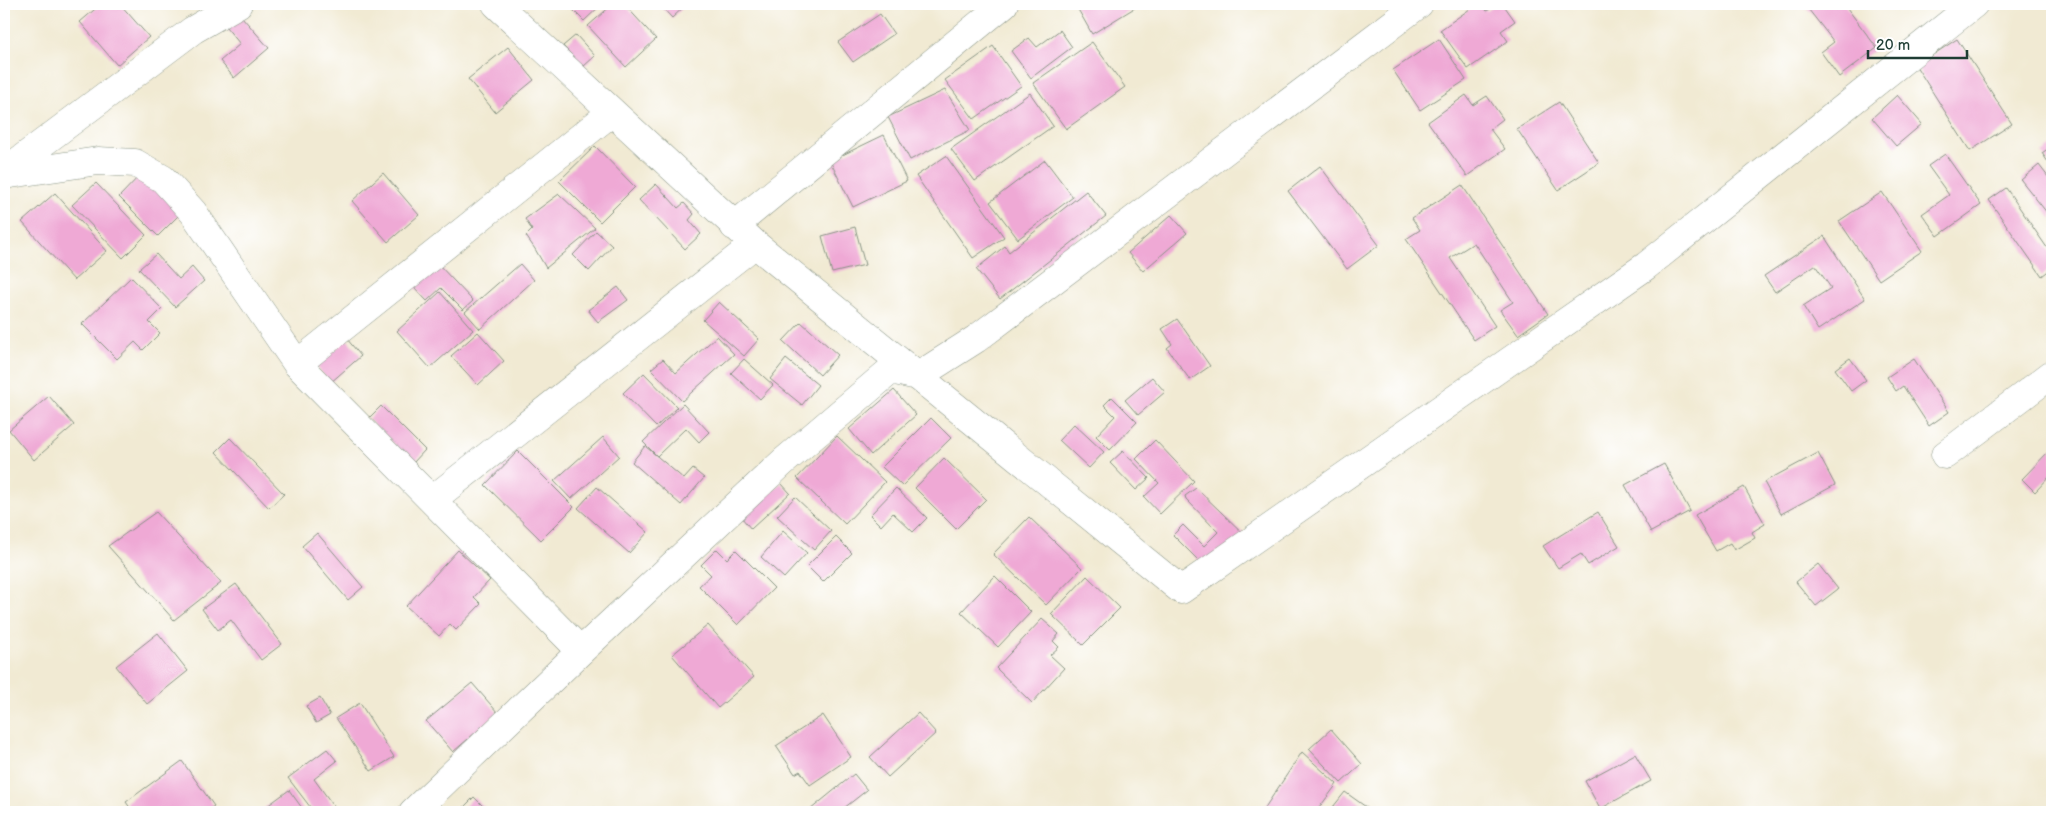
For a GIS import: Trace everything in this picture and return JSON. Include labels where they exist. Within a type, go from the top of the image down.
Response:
[{"type":"street","points":[[4,173],[193,30],[238,4]]},
{"type":"street","points":[[496,4],[754,244],[1181,590],[1646,266],[1974,4]]},
{"type":"street","points":[[734,226],[1004,4]]},
{"type":"street","points":[[413,812],[580,651],[783,462],[891,370],[918,376],[976,339],[1419,4]]},
{"type":"street","points":[[297,364],[612,112]]},
{"type":"street","points":[[4,173],[98,161],[135,164],[163,180],[193,212],[297,364],[580,651]]},
{"type":"street","points":[[432,500],[754,244]]},
{"type":"street","points":[[1945,454],[2052,374]]},
{"type":"building","points":[[101,4],[120,4],[149,37],[117,65],[80,22]]},
{"type":"building","points":[[567,4],[602,4],[584,21]]},
{"type":"building","points":[[613,4],[624,4],[656,39],[626,67],[588,26]]},
{"type":"building","points":[[659,4],[687,4],[672,18]]},
{"type":"building","points":[[1075,4],[1141,4],[1092,34]]},
{"type":"building","points":[[1477,4],[1481,4],[1487,11],[1497,4],[1503,4],[1515,21],[1501,31],[1508,41],[1468,69],[1440,30]]},
{"type":"building","points":[[1844,4],[1877,48],[1839,77],[1821,52],[1834,42],[1805,5]]},
{"type":"building","points":[[235,9],[269,48],[234,78],[220,61],[240,44],[221,21]]},
{"type":"building","points":[[880,14],[894,34],[853,62],[838,42]]},
{"type":"building","points":[[1060,30],[1072,47],[1031,78],[1011,51],[1029,38],[1037,47]]},
{"type":"building","points":[[576,35],[595,56],[583,67],[563,46]]},
{"type":"building","points":[[1439,39],[1466,80],[1420,110],[1393,70]]},
{"type":"building","points":[[1957,39],[2012,124],[1970,151],[1916,66]]},
{"type":"building","points":[[1092,42],[1125,87],[1066,129],[1033,83]]},
{"type":"building","points":[[993,46],[1021,86],[974,119],[945,80]]},
{"type":"building","points":[[508,47],[534,80],[495,112],[468,79]]},
{"type":"building","points":[[945,90],[970,130],[910,160],[888,117]]},
{"type":"building","points":[[1030,93],[1053,126],[975,181],[951,149]]},
{"type":"building","points":[[1466,95],[1473,105],[1487,96],[1503,119],[1490,129],[1505,149],[1467,176],[1428,122]]},
{"type":"building","points":[[1897,95],[1922,124],[1896,146],[1872,118]]},
{"type":"building","points":[[1559,102],[1599,163],[1558,190],[1517,129]]},
{"type":"building","points":[[884,135],[907,181],[853,207],[830,161]]},
{"type":"building","points":[[595,146],[635,187],[600,222],[559,181]]},
{"type":"building","points":[[2052,146],[2052,168],[2042,153]]},
{"type":"building","points":[[1945,154],[1981,205],[1938,236],[1922,214],[1949,195],[1928,166]]},
{"type":"building","points":[[946,156],[1004,237],[973,258],[916,176]]},
{"type":"building","points":[[1045,160],[1073,197],[1018,239],[990,202]]},
{"type":"building","points":[[2039,165],[2052,182],[2052,219],[2021,180]]},
{"type":"building","points":[[1320,166],[1379,245],[1347,269],[1288,191]]},
{"type":"building","points":[[142,173],[182,212],[158,236],[119,197]]},
{"type":"building","points":[[383,173],[419,215],[388,242],[352,201]]},
{"type":"building","points":[[96,183],[146,235],[123,258],[72,205]]},
{"type":"building","points":[[656,184],[678,208],[684,203],[694,214],[689,220],[701,234],[685,249],[639,200]]},
{"type":"building","points":[[1462,185],[1548,314],[1518,335],[1500,310],[1513,302],[1474,243],[1450,258],[1495,326],[1474,340],[1406,239],[1420,230],[1412,218]]},
{"type":"building","points":[[2006,188],[2052,255],[2052,268],[2042,276],[1989,200]]},
{"type":"building","points":[[1086,191],[1106,216],[1000,299],[976,269],[1005,246],[1009,252]]},
{"type":"building","points":[[1882,192],[1922,251],[1879,280],[1839,221]]},
{"type":"building","points":[[55,193],[107,251],[74,280],[22,222]]},
{"type":"building","points":[[559,194],[595,228],[546,268],[526,236],[532,230],[525,219]]},
{"type":"building","points":[[1171,215],[1187,233],[1143,271],[1128,253]]},
{"type":"building","points":[[855,227],[865,265],[832,273],[822,236]]},
{"type":"building","points":[[596,231],[612,246],[589,271],[573,255]]},
{"type":"building","points":[[1824,236],[1865,299],[1818,330],[1803,306],[1831,288],[1815,265],[1775,292],[1764,276]]},
{"type":"building","points":[[156,254],[179,279],[192,267],[204,281],[175,307],[139,269]]},
{"type":"building","points":[[437,263],[473,301],[463,310],[441,288],[427,301],[413,286]]},
{"type":"building","points":[[520,264],[534,280],[480,329],[465,312]]},
{"type":"building","points":[[131,277],[162,309],[149,322],[160,333],[143,350],[135,342],[117,359],[82,324]]},
{"type":"building","points":[[618,287],[628,300],[598,322],[588,310]]},
{"type":"building","points":[[440,292],[473,330],[430,368],[397,331]]},
{"type":"building","points":[[719,302],[759,339],[744,356],[703,320]]},
{"type":"building","points":[[1177,319],[1210,366],[1190,380],[1167,348],[1172,344],[1162,329]]},
{"type":"building","points":[[801,322],[838,355],[820,375],[783,341]]},
{"type":"building","points":[[478,332],[504,361],[478,385],[451,356]]},
{"type":"building","points":[[717,336],[734,354],[682,401],[651,369],[663,359],[676,373]]},
{"type":"building","points":[[347,339],[361,356],[330,383],[316,366]]},
{"type":"building","points":[[1850,358],[1866,380],[1851,391],[1835,369]]},
{"type":"building","points":[[744,359],[773,385],[760,399],[731,373]]},
{"type":"building","points":[[786,359],[818,385],[802,405],[770,379]]},
{"type":"building","points":[[1914,359],[1949,412],[1929,426],[1903,386],[1896,391],[1887,377]]},
{"type":"building","points":[[644,373],[677,407],[656,427],[623,393]]},
{"type":"building","points":[[1152,377],[1165,392],[1138,415],[1125,400]]},
{"type":"building","points":[[894,390],[916,415],[871,455],[849,429]]},
{"type":"building","points":[[49,396],[74,425],[34,460],[9,430]]},
{"type":"building","points":[[1112,397],[1137,422],[1110,450],[1096,436],[1115,416],[1104,405]]},
{"type":"building","points":[[683,404],[709,432],[699,442],[686,428],[657,456],[643,442]]},
{"type":"building","points":[[381,406],[425,450],[413,463],[368,419]]},
{"type":"building","points":[[931,418],[951,438],[902,486],[882,467]]},
{"type":"building","points":[[1074,424],[1104,452],[1089,468],[1059,440]]},
{"type":"building","points":[[837,436],[885,482],[845,524],[797,478]]},
{"type":"building","points":[[603,437],[619,456],[571,499],[554,481]]},
{"type":"building","points":[[230,438],[284,494],[269,508],[216,452]]},
{"type":"building","points":[[1155,440],[1194,481],[1160,514],[1144,497],[1159,483],[1136,459]]},
{"type":"building","points":[[645,446],[684,479],[693,469],[704,478],[681,505],[632,462]]},
{"type":"building","points":[[2052,448],[2052,474],[2035,492],[2022,479]]},
{"type":"building","points":[[518,451],[574,507],[541,540],[485,485]]},
{"type":"building","points":[[1123,451],[1149,478],[1136,490],[1110,463]]},
{"type":"building","points":[[1818,453],[1835,485],[1781,514],[1764,482]]},
{"type":"building","points":[[944,458],[986,499],[956,529],[915,488]]},
{"type":"building","points":[[1664,464],[1690,511],[1651,532],[1625,485]]},
{"type":"building","points":[[781,483],[790,493],[751,529],[742,518]]},
{"type":"building","points":[[597,487],[648,532],[629,553],[578,508]]},
{"type":"building","points":[[1744,487],[1765,524],[1752,532],[1755,538],[1734,550],[1730,543],[1716,551],[1695,515]]},
{"type":"building","points":[[896,488],[927,518],[913,532],[893,513],[881,526],[870,515]]},
{"type":"building","points":[[1196,488],[1247,537],[1203,565],[1173,535],[1183,525],[1204,546],[1218,532],[1186,499],[1185,496]]},
{"type":"building","points":[[795,497],[831,531],[814,550],[777,516]]},
{"type":"building","points":[[156,512],[221,583],[174,620],[108,546]]},
{"type":"building","points":[[1598,512],[1619,546],[1588,565],[1581,554],[1558,568],[1543,546]]},
{"type":"building","points":[[1029,517],[1082,568],[1046,605],[993,554]]},
{"type":"building","points":[[783,531],[807,553],[784,578],[761,557]]},
{"type":"building","points":[[317,533],[363,587],[348,600],[302,546]]},
{"type":"building","points":[[836,537],[852,553],[823,582],[807,566]]},
{"type":"building","points":[[717,549],[727,559],[736,550],[774,588],[738,625],[699,586],[711,575],[701,565]]},
{"type":"building","points":[[458,550],[490,580],[474,597],[481,604],[456,630],[450,624],[439,636],[406,606]]},
{"type":"building","points":[[1818,564],[1838,589],[1816,606],[1796,582]]},
{"type":"building","points":[[995,576],[1031,612],[998,647],[961,612]]},
{"type":"building","points":[[1087,576],[1120,608],[1083,645],[1051,614]]},
{"type":"building","points":[[236,584],[282,644],[261,660],[231,620],[218,630],[202,609]]},
{"type":"building","points":[[1042,619],[1059,634],[1053,641],[1059,647],[1050,655],[1064,668],[1032,703],[996,668]]},
{"type":"building","points":[[708,625],[754,677],[718,708],[672,655]]},
{"type":"building","points":[[158,633],[188,671],[147,704],[116,666]]},
{"type":"building","points":[[472,683],[498,713],[453,752],[426,721]]},
{"type":"building","points":[[320,698],[330,715],[316,723],[306,706]]},
{"type":"building","points":[[360,703],[394,757],[371,771],[336,718]]},
{"type":"building","points":[[918,713],[936,733],[888,777],[870,757]]},
{"type":"building","points":[[823,715],[851,757],[810,785],[800,771],[795,774],[776,746]]},
{"type":"building","points":[[1331,729],[1362,764],[1341,783],[1309,749]]},
{"type":"building","points":[[327,749],[337,761],[314,779],[338,812],[314,812],[288,778]]},
{"type":"building","points":[[1302,752],[1337,784],[1316,812],[1262,812]]},
{"type":"building","points":[[1635,754],[1651,781],[1600,809],[1585,781]]},
{"type":"building","points":[[182,761],[214,806],[206,812],[133,812],[126,802]]},
{"type":"building","points":[[854,774],[867,790],[839,812],[812,812],[810,810]]},
{"type":"building","points":[[289,790],[305,812],[259,812]]},
{"type":"building","points":[[1345,792],[1373,812],[1329,812]]},
{"type":"building","points":[[474,797],[487,810],[485,812],[459,812]]}]
